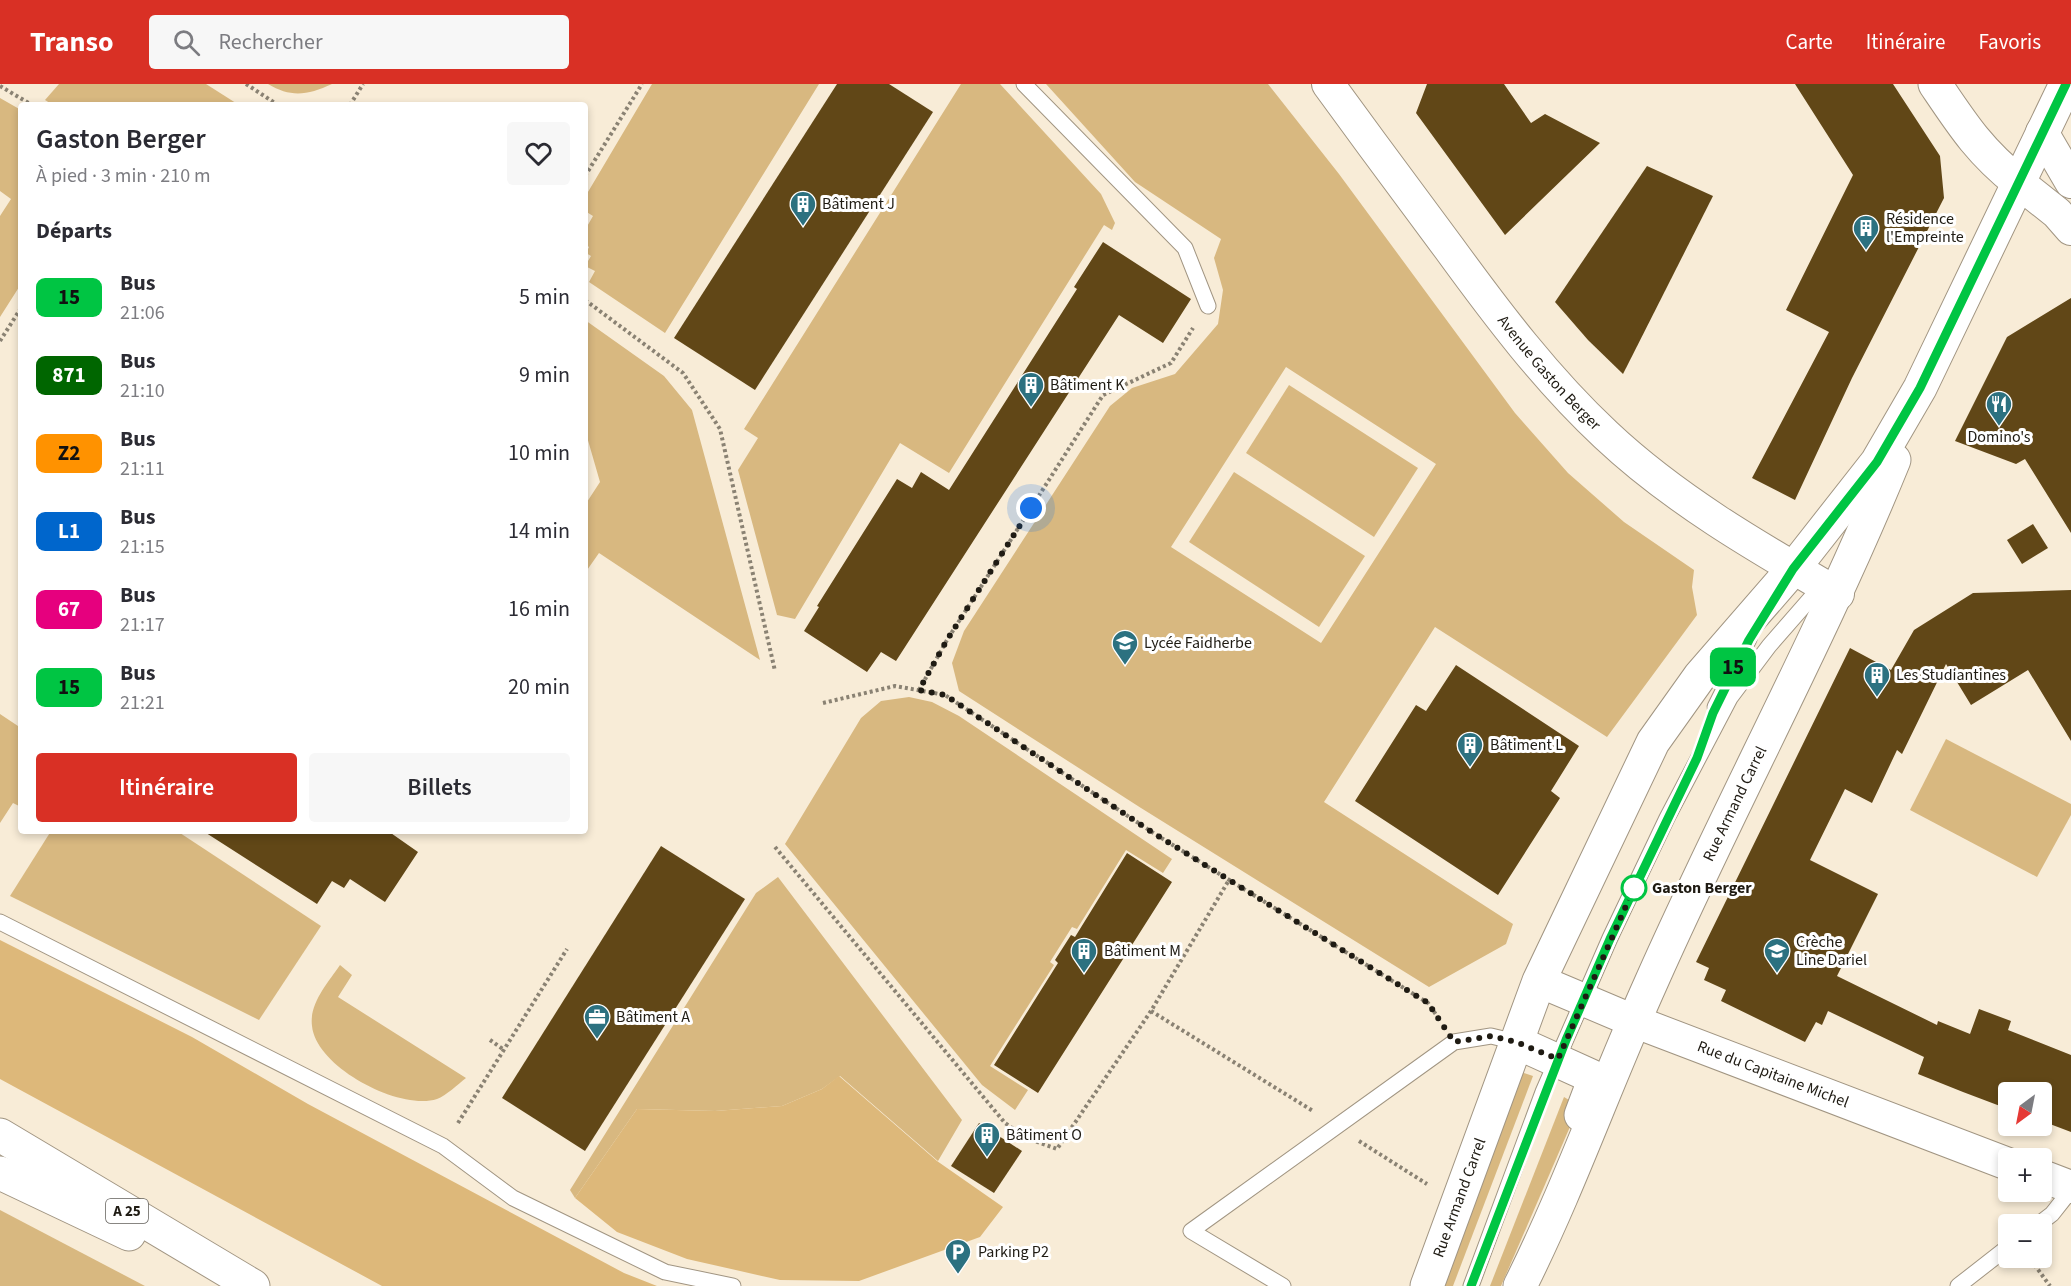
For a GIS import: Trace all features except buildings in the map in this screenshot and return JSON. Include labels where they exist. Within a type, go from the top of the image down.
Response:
[{"type":"main road","points":[[1935,84],[1972,139],[1992,162],[2018,182]]},
{"type":"main road","name":"Rue Armand Carrel","points":[[1520,1286],[1584,1145],[1649,987],[1779,711],[1830,589],[1867,527],[1920,388],[2066,84]]},
{"type":"main road","name":"Rue Armand Carrel","points":[[1427,1286],[1539,981],[1653,742],[1700,676],[1793,569],[1865,480],[1920,388]]},
{"type":"main road","points":[[1511,1286],[1593,1083],[1591,1076],[1558,1059],[1516,1042]]},
{"type":"main road","name":"A 25","points":[[0,1135],[253,1286]]},
{"type":"main road","points":[[0,1173],[239,1286]]},
{"type":"street","name":"Avenue Gaston Berger","points":[[1328,84],[1511,332],[1575,405],[1615,443],[1656,476],[1742,537],[1830,589]]},
{"type":"street","points":[[2042,132],[2071,182]]},
{"type":"street","points":[[2018,182],[2057,213],[2071,229]]},
{"type":"street","name":"Rue du Capitaine Michel","points":[[1539,981],[1636,1022],[1998,1160]]},
{"type":"street","points":[[2052,1180],[2071,1189]]},
{"type":"lane","points":[[1024,84],[1185,248],[1208,306]]},
{"type":"lane","points":[[1697,758],[1707,727],[1733,668],[1793,569]]},
{"type":"lane","points":[[1471,1286],[1583,1000],[1697,758],[1744,677],[1830,589]]},
{"type":"lane","points":[[0,922],[443,1146],[513,1198],[664,1272],[733,1286]]},
{"type":"lane","points":[[1283,1286],[1191,1231],[1454,1042],[1491,1036],[1516,1042]]},
{"type":"lane","points":[[2052,1214],[2071,1189]]},
{"type":"lane","points":[[1958,1286],[1998,1255]]},
{"type":"path","points":[[246,84],[273,102]]},
{"type":"path","points":[[352,102],[363,84]]},
{"type":"path","points":[[588,171],[642,84]]},
{"type":"path","points":[[0,86],[27,102]]},
{"type":"path","points":[[588,302],[683,373],[720,429],[775,671]]},
{"type":"path","points":[[919,690],[947,640],[1103,395],[1171,363],[1208,306]]},
{"type":"path","points":[[0,341],[18,313]]},
{"type":"path","points":[[823,703],[895,686],[945,695],[1229,880],[1428,1003],[1454,1042]]},
{"type":"path","points":[[775,847],[1005,1123],[1026,1138],[1057,1149],[1151,1011],[1229,880]]},
{"type":"path","points":[[443,1146],[567,949]]},
{"type":"path","points":[[490,1040],[504,1050]]},
{"type":"path","points":[[2037,1268],[2050,1286]]},
{"type":"shaded area","points":[[59,84],[206,84],[234,102],[48,102],[45,100]]},
{"type":"shaded area","points":[[268,84],[332,84],[307,93],[292,93]]},
{"type":"shaded area","points":[[652,84],[819,84],[665,333],[589,282],[595,271],[588,268],[591,256],[588,254],[588,225],[593,216],[588,213],[588,192]]},
{"type":"shaded area","points":[[961,84],[1000,84],[1101,194],[1115,223],[1112,230],[1104,225],[949,473],[900,443],[795,619],[777,615],[738,470],[758,438],[744,429]]},
{"type":"shaded area","points":[[1046,84],[1268,84],[1339,174],[1515,413],[1568,473],[1624,522],[1694,570],[1692,587],[1697,615],[1607,737],[1435,627],[1324,802],[1513,924],[1506,944],[1429,987],[1141,808],[959,691],[952,663],[964,631],[1110,406],[1132,388],[1175,374],[1218,324],[1223,290],[1214,258],[1221,239],[1135,182]],"holes":[[[1286,367],[1436,464],[1321,643],[1171,547]]]},
{"type":"shaded area","points":[[0,98],[18,108],[18,289],[0,317],[0,216],[11,199],[0,191]]},
{"type":"shaded area","points":[[588,322],[664,376],[692,410],[760,660],[599,553],[588,569],[588,500],[600,482],[588,440]]},
{"type":"shaded area","points":[[1289,385],[1418,468],[1374,537],[1246,453]]},
{"type":"shaded area","points":[[1234,472],[1365,556],[1319,627],[1189,542]]},
{"type":"shaded area","points":[[909,697],[932,702],[959,716],[1172,859],[1163,873],[1126,850],[1077,929],[1072,927],[1050,962],[1054,965],[990,1066],[1028,1090],[1015,1110],[982,1085],[785,844],[861,718],[881,701]]},
{"type":"shaded area","points":[[0,714],[18,726],[18,806],[13,803],[0,823]]},
{"type":"shaded area","points":[[1946,739],[2071,804],[2071,815],[2037,877],[1910,810]]},
{"type":"shaded area","points":[[49,834],[182,834],[321,926],[259,1020],[10,896]]},
{"type":"shaded area","points":[[778,877],[962,1120],[938,1161],[840,1076],[822,1089],[782,1106],[715,1111],[637,1109],[575,1198],[570,1190],[756,893]]},
{"type":"shaded area","points":[[0,940],[192,1037],[308,1104],[624,1273],[657,1286],[382,1286],[0,1079]]},
{"type":"shaded area","points":[[340,965],[352,975],[338,997],[466,1078],[441,1097],[421,1101],[382,1092],[343,1070],[328,1056],[317,1041],[312,1026],[316,1001]]},
{"type":"shaded area","points":[[1521,1072],[1533,1076],[1453,1286],[1441,1286]]},
{"type":"shaded area","points":[[839,1076],[937,1161],[1003,1207],[980,1237],[859,1281],[780,1280],[687,1259],[617,1232],[575,1198],[637,1109],[715,1111],[782,1106],[822,1089]]},
{"type":"shaded area","points":[[1564,1097],[1579,1106],[1501,1286],[1490,1286]]},
{"type":"shaded area","points":[[0,1210],[145,1286],[0,1286]]},
{"type":"bus line","name":"15","points":[[1471,1286],[1543,1092],[1610,939],[1697,758],[1707,727],[1733,668],[1793,569],[1865,480],[1920,388],[2066,84]]},
{"type":"place","name":"Bâtiment J","points":[[803,227]]},
{"type":"place","name":"Résidence l'Empreinte","points":[[1866,251]]},
{"type":"place","name":"Bâtiment K","points":[[1031,408]]},
{"type":"place","name":"Domino's","points":[[1999,427]]},
{"type":"place","name":"Lycée Faidherbe","points":[[1125,666]]},
{"type":"place","name":"Les Studiantines","points":[[1877,698]]},
{"type":"place","name":"Bâtiment L","points":[[1470,768]]},
{"type":"place","name":"Gaston Berger","points":[[1634,888]]},
{"type":"place","name":"Bâtiment M","points":[[1084,974]]},
{"type":"place","name":"Crèche Line Dariel","points":[[1777,974]]},
{"type":"place","name":"Bâtiment A","points":[[597,1040]]},
{"type":"place","name":"Bâtiment O","points":[[987,1158]]},
{"type":"place","name":"Parking P2","points":[[958,1275]]},
{"type":"route","points":[[1031,508],[947,640],[919,690],[945,695],[1155,834],[1428,1003],[1454,1042],[1491,1036],[1516,1042],[1558,1059],[1634,888]]}]
